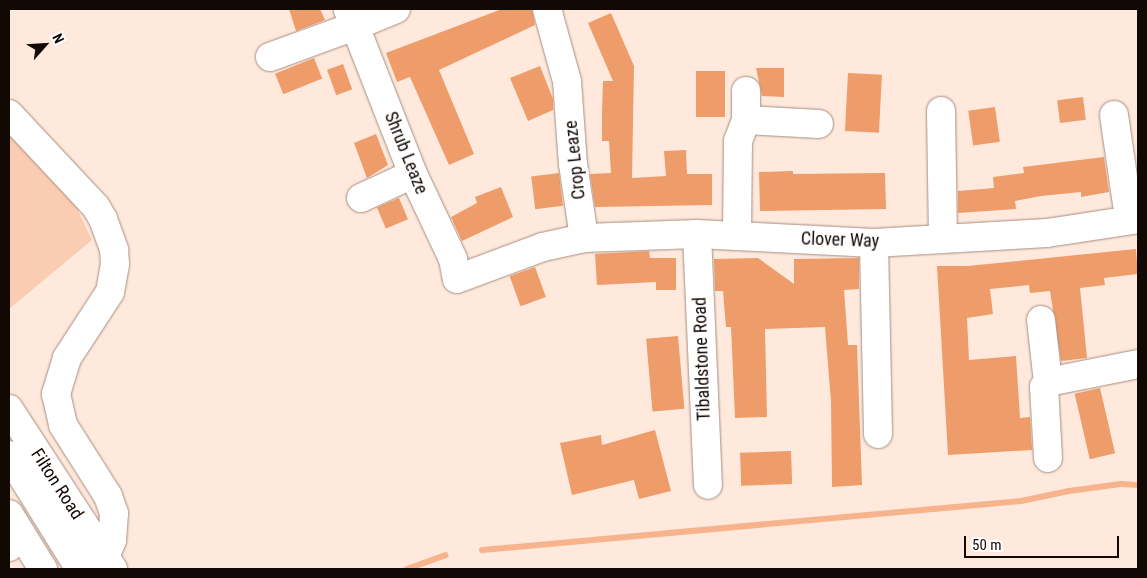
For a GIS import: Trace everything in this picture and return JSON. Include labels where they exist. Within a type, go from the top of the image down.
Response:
[{"type":"street","points":[[270,57],[351,17],[396,9]]},
{"type":"street","name":"Crop Leaze","points":[[547,9],[567,81],[573,164],[584,238]]},
{"type":"street","name":"Shrub Leaze","points":[[351,17],[413,174],[453,259],[457,279]]},
{"type":"street","points":[[737,236],[738,141],[746,120],[746,91]]},
{"type":"street","points":[[941,111],[943,238]]},
{"type":"street","points":[[9,114],[96,207],[114,250],[115,264],[110,292],[66,358],[56,394],[63,425],[112,504],[113,531],[106,566]]},
{"type":"street","points":[[1114,115],[1133,212]]},
{"type":"street","points":[[746,120],[819,124]]},
{"type":"street","points":[[361,198],[413,174]]},
{"type":"street","name":"Clover Way","points":[[457,279],[543,247],[584,238],[697,234],[874,243],[1047,233],[1133,212]]},
{"type":"street","name":"Tibaldstone Road","points":[[697,234],[708,484]]},
{"type":"street","points":[[874,243],[878,434]]},
{"type":"street","points":[[1041,320],[1048,382]]},
{"type":"street","points":[[1048,458],[1044,387],[1048,382],[1138,364]]},
{"type":"street","name":"Filton Road","points":[[9,409],[106,566]]},
{"type":"street","points":[[9,456],[80,569]]},
{"type":"street","points":[[9,514],[43,569]]},
{"type":"street","points":[[9,532],[9,547]]},
{"type":"shaded area","points":[[9,130],[72,198],[92,240],[9,309]]},
{"type":"building","points":[[289,9],[320,9],[325,20],[296,31]]},
{"type":"building","points":[[502,9],[532,9],[535,25],[439,70],[474,154],[449,165],[410,77],[397,82],[386,53]]},
{"type":"building","points":[[611,13],[634,66],[632,178],[666,176],[664,151],[686,150],[687,174],[712,174],[712,205],[595,207],[590,174],[611,173],[609,141],[602,141],[602,112],[603,81],[613,81],[588,23]]},
{"type":"building","points":[[314,58],[322,78],[283,94],[275,74]]},
{"type":"building","points":[[343,64],[352,89],[336,95],[327,70]]},
{"type":"building","points":[[540,66],[553,99],[553,110],[528,121],[510,78]]},
{"type":"building","points":[[756,68],[784,68],[784,97],[762,96]]},
{"type":"building","points":[[696,71],[725,71],[725,117],[696,117]]},
{"type":"building","points":[[848,73],[882,75],[879,133],[845,131]]},
{"type":"building","points":[[1083,97],[1086,120],[1060,123],[1057,100]]},
{"type":"building","points":[[995,107],[1000,142],[973,145],[968,111]]},
{"type":"building","points":[[376,134],[388,165],[367,178],[354,143]]},
{"type":"building","points":[[1104,157],[1109,192],[1081,197],[1081,192],[1041,196],[1015,201],[1016,209],[958,213],[958,191],[994,188],[993,177],[1024,173],[1023,167]]},
{"type":"building","points":[[793,171],[793,174],[885,173],[886,209],[760,211],[759,172]]},
{"type":"building","points":[[559,173],[563,206],[535,209],[531,176]]},
{"type":"building","points":[[501,187],[513,217],[462,241],[451,217],[477,203],[475,197]]},
{"type":"building","points":[[399,198],[408,219],[386,229],[377,207]]},
{"type":"building","points":[[1136,249],[1138,274],[1104,278],[1105,285],[1080,288],[1087,358],[1061,361],[1050,291],[1030,293],[1029,285],[990,289],[993,314],[967,318],[969,360],[1016,356],[1020,418],[1030,417],[1032,450],[948,455],[937,266],[968,266]]},
{"type":"building","points":[[649,251],[650,258],[676,258],[676,290],[656,290],[656,282],[597,285],[595,254]]},
{"type":"building","points":[[758,258],[794,284],[794,259],[859,258],[859,289],[844,290],[848,345],[857,345],[862,485],[832,487],[831,402],[825,327],[765,329],[767,417],[735,418],[731,327],[726,327],[723,291],[715,291],[714,259]]},
{"type":"building","points":[[535,267],[546,297],[521,306],[510,276]]},
{"type":"building","points":[[678,336],[684,409],[652,412],[646,339]]},
{"type":"building","points":[[1100,388],[1115,453],[1090,459],[1075,394]]},
{"type":"building","points":[[655,430],[671,491],[639,499],[634,480],[572,495],[560,443],[601,435],[602,445]]},
{"type":"building","points":[[791,451],[792,484],[741,486],[740,453]]},
{"type":"waterway","points":[[482,550],[1021,501],[1069,491],[1121,484],[1138,485]]},
{"type":"waterway","points":[[407,569],[446,555]]}]
